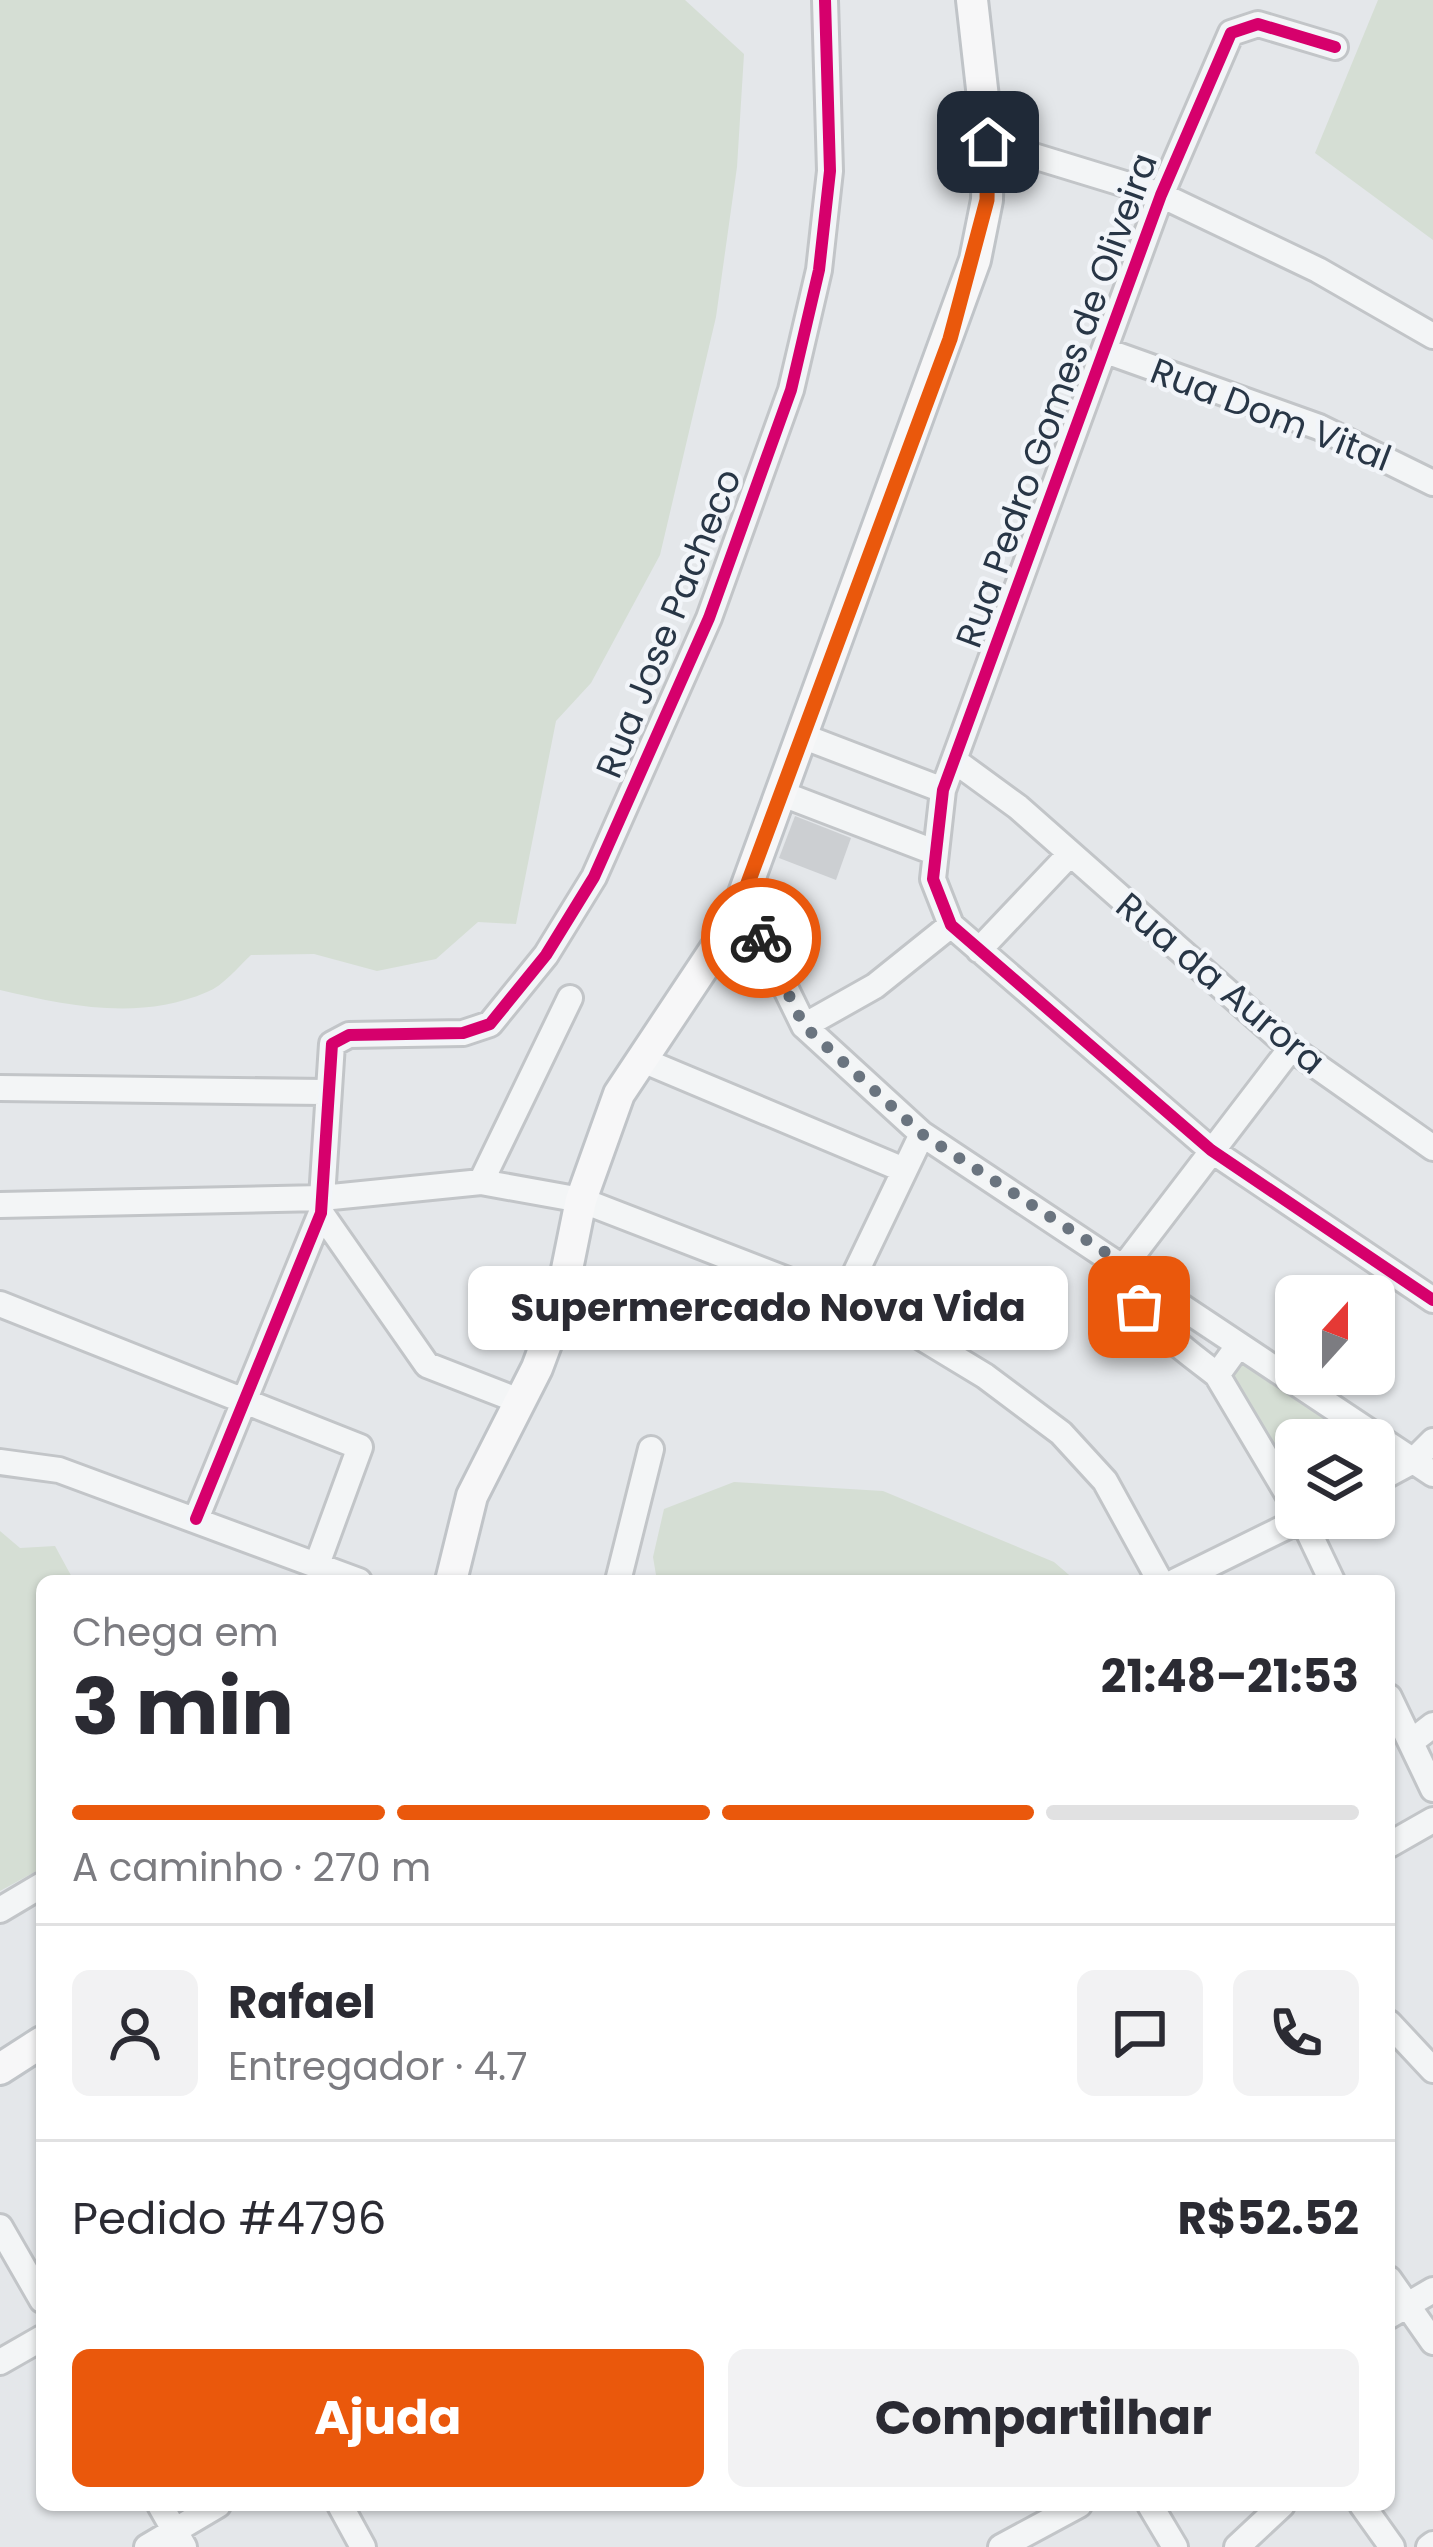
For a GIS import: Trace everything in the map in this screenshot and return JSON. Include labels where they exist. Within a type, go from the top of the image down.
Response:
[{"type":"main road","points":[[452,1575],[472,1496],[537,1368],[559,1310],[581,1200],[619,1094],[718,945],[742,899],[962,299],[987,200],[988,142],[973,3]]},
{"type":"main road","points":[[0,2068],[36,2046]]},
{"type":"street","name":"Rua Jose Pacheco","points":[[325,1092],[329,1052],[338,1038],[464,1034],[490,1024],[546,956],[594,877],[709,618],[791,390],[820,269],[830,171],[825,0]]},
{"type":"street","name":"Rua Pedro Gomes de Oliveira","points":[[951,925],[933,878],[943,790],[1161,194],[1231,32],[1258,25],[1335,47]]},
{"type":"street","points":[[988,142],[1161,194],[1318,270],[1433,336]]},
{"type":"street","name":"Rua Dom Vital","points":[[1106,351],[1319,427],[1433,483]]},
{"type":"street","points":[[802,736],[943,790]]},
{"type":"street","name":"Rua da Aurora","points":[[955,761],[1018,807],[1291,1048],[1433,1148]]},
{"type":"street","points":[[780,793],[934,852]]},
{"type":"street","points":[[979,950],[1070,854]]},
{"type":"street","points":[[742,899],[804,1026],[922,1134],[1423,1467],[1433,1441]]},
{"type":"street","points":[[804,1026],[875,986],[951,925],[1211,1150],[1433,1300]]},
{"type":"street","points":[[481,1183],[570,998]]},
{"type":"street","points":[[1275,1473],[1217,1375],[1153,1324],[1131,1292],[1125,1265],[1291,1048]]},
{"type":"street","points":[[640,1059],[904,1170]]},
{"type":"street","points":[[0,1088],[325,1092],[321,1205],[196,1519]]},
{"type":"street","points":[[842,1301],[922,1134]]},
{"type":"street","points":[[0,1205],[321,1205],[481,1183],[581,1200],[842,1301],[919,1336],[1061,1433],[1105,1481],[1157,1575]]},
{"type":"street","points":[[321,1205],[427,1365],[519,1401]]},
{"type":"street","points":[[0,1304],[360,1447],[326,1574],[196,1519],[59,1470],[0,1462]]},
{"type":"street","points":[[1217,1375],[1238,1346]]},
{"type":"street","points":[[619,1575],[651,1448]]},
{"type":"street","points":[[1188,1575],[1275,1532]]},
{"type":"street","points":[[1313,1539],[1330,1575]]},
{"type":"street","points":[[1395,1709],[1433,1789]]},
{"type":"street","points":[[1411,1742],[1433,1725]]},
{"type":"street","points":[[1395,1842],[1433,1820]]},
{"type":"street","points":[[0,1910],[36,1889]]},
{"type":"street","points":[[1395,2030],[1433,2070]]},
{"type":"street","points":[[0,2227],[36,2290]]},
{"type":"street","points":[[1433,2290],[1399,2310],[1433,2342]]},
{"type":"street","points":[[0,2362],[36,2341]]},
{"type":"street","points":[[163,2511],[179,2539]]},
{"type":"street","points":[[147,2547],[179,2539],[211,2511]]},
{"type":"street","points":[[343,2511],[362,2547]]},
{"type":"street","points":[[1003,2545],[1068,2511]]},
{"type":"street","points":[[1153,2511],[1174,2547]]},
{"type":"street","points":[[1237,2547],[1276,2511]]},
{"type":"street","points":[[1366,2511],[1392,2547]]},
{"type":"shaded area","points":[[0,0],[685,0],[744,54],[737,167],[716,317],[660,555],[591,683],[556,721],[516,924],[478,922],[436,959],[377,971],[314,954],[251,955],[213,989],[156,1006],[104,1008],[0,990]]},
{"type":"shaded area","points":[[1378,0],[1433,0],[1433,240],[1315,153]]},
{"type":"shaded area","points":[[1245,1362],[1275,1383],[1275,1395],[1292,1395],[1326,1419],[1275,1419],[1275,1455],[1231,1378]]},
{"type":"shaded area","points":[[734,1482],[883,1491],[1054,1562],[1069,1575],[656,1575],[653,1557],[664,1509]]},
{"type":"shaded area","points":[[0,1531],[20,1548],[55,1546],[71,1575],[36,1575],[36,1871],[0,1891]]},
{"type":"building","points":[[795,816],[851,838],[836,880],[779,858]]},
{"type":"cycle path","points":[[196,1519],[321,1213],[332,1044],[349,1035],[463,1033],[490,1024],[546,955],[594,877],[709,618],[791,390],[819,270],[830,171],[825,0]]},
{"type":"cycle path","points":[[1335,47],[1258,24],[1231,33],[1161,195],[943,790],[933,879],[951,925],[1211,1150],[1433,1300]]},
{"type":"way so far","points":[[761,938],[804,1026],[922,1134],[1125,1265],[1139,1307]]},
{"type":"place","name":"Supermercado Nova Vida","points":[[1139,1307]]},
{"type":"route","points":[[761,938],[742,899],[950,339],[975,260],[987,200],[988,142]]}]
